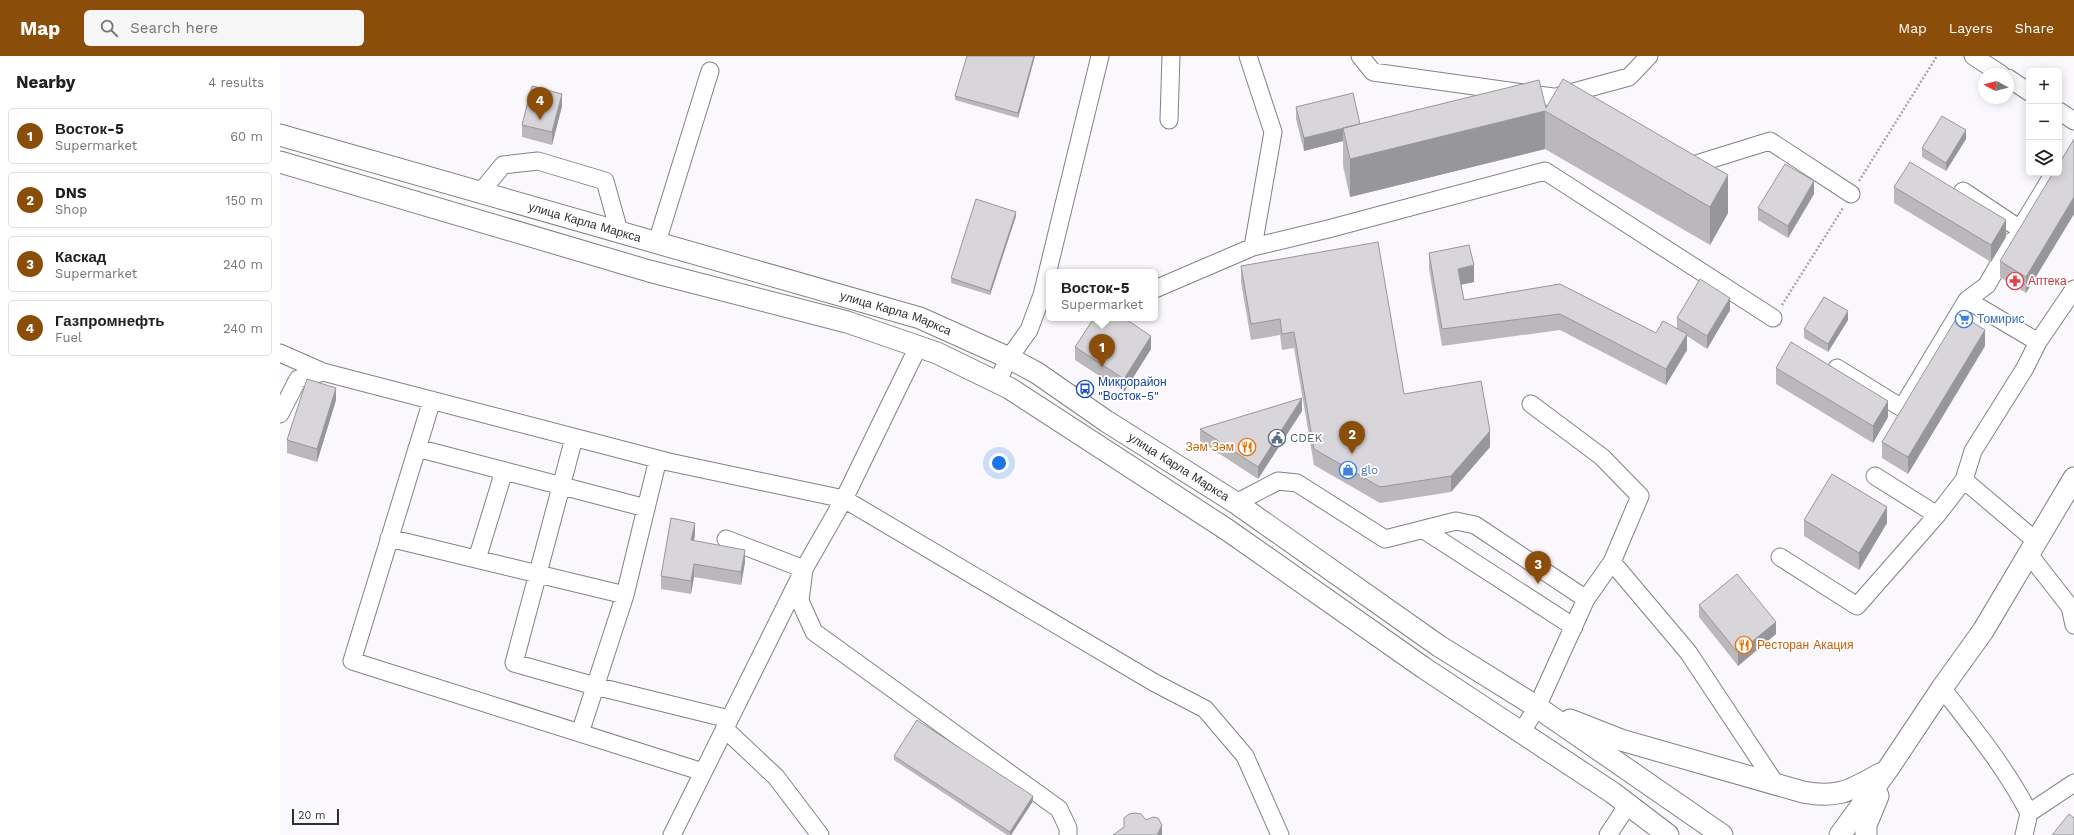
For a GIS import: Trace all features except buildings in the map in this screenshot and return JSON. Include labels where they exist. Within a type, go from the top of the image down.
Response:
[{"type":"main road","name":"улица Карла Маркса","points":[[280,135],[920,318],[1009,358],[1037,373],[1113,425],[1236,503],[1440,646],[1537,707]]},
{"type":"main road","name":"улица Карла Маркса","points":[[280,162],[649,271],[847,322],[937,353],[998,382],[1226,529],[1424,668],[1613,793],[1627,806],[1668,835]]},
{"type":"main road","points":[[1840,835],[1888,769],[1942,688],[1983,631],[2074,478]]},
{"type":"main road","points":[[1537,707],[1621,740],[1803,792],[1822,796],[1853,789],[1888,769]]},
{"type":"main road","points":[[1537,707],[1722,835]]},
{"type":"main road","points":[[1866,835],[1866,825],[1888,769]]},
{"type":"street","points":[[1051,269],[1100,56]]},
{"type":"street","points":[[1169,120],[1171,56]]},
{"type":"street","points":[[1248,56],[1273,132],[1253,247]]},
{"type":"street","points":[[1360,56],[1373,72],[1553,97],[1587,116]]},
{"type":"street","points":[[1553,97],[1629,77],[1649,56]]},
{"type":"street","points":[[1973,56],[1992,68]]},
{"type":"street","points":[[657,242],[710,71]]},
{"type":"street","points":[[2014,82],[2026,90]]},
{"type":"street","points":[[2062,113],[2074,121]]},
{"type":"street","points":[[1668,161],[1682,169],[1770,141],[1851,194]]},
{"type":"street","points":[[480,193],[503,165],[538,162],[605,181],[619,231]]},
{"type":"street","points":[[1158,288],[1253,247],[1328,229],[1545,170],[1773,318]]},
{"type":"street","points":[[1837,368],[1902,408],[1967,300],[1987,285],[2053,176]]},
{"type":"street","points":[[1963,191],[2020,229]]},
{"type":"street","points":[[1780,557],[1858,606],[1937,515],[1964,480],[1972,451],[2025,368],[2038,342],[2074,289]]},
{"type":"street","points":[[998,382],[1009,358],[1029,330],[1045,295]]},
{"type":"street","points":[[1967,300],[2038,342]]},
{"type":"street","points":[[672,835],[804,569],[844,499],[918,347]]},
{"type":"street","points":[[280,353],[323,372],[574,438],[658,459],[844,499],[1155,683],[1205,709],[1245,756],[1280,835]]},
{"type":"street","points":[[280,414],[298,379],[323,372]]},
{"type":"street","points":[[432,400],[352,661],[703,772]]},
{"type":"street","points":[[1521,733],[1537,707],[1586,600],[1612,562],[1640,496],[1602,457],[1532,404]]},
{"type":"street","points":[[574,438],[514,663],[727,724],[776,777],[820,835]]},
{"type":"street","points":[[417,448],[646,508]]},
{"type":"street","points":[[580,733],[625,595],[658,459]]},
{"type":"street","points":[[477,559],[504,471]]},
{"type":"street","points":[[1875,476],[1937,515]]},
{"type":"street","points":[[1964,480],[2032,547],[2070,607],[2074,625]]},
{"type":"street","points":[[1236,503],[1278,481],[1297,483],[1385,539],[1456,521],[1475,525],[1586,600]]},
{"type":"street","points":[[1424,530],[1574,626]]},
{"type":"street","points":[[389,538],[625,595]]},
{"type":"street","points":[[726,539],[804,569]]},
{"type":"street","points":[[1612,562],[1688,652],[1775,783]]},
{"type":"street","points":[[804,569],[800,601],[814,632],[1059,809],[1068,828],[1068,835]]},
{"type":"street","points":[[1942,688],[1971,725],[2017,790],[2029,813],[2024,835]]},
{"type":"street","points":[[2029,813],[2074,783]]},
{"type":"street","points":[[1608,835],[1627,806]]},
{"type":"place","name":"Газпромнефть","points":[[540,120]]},
{"type":"place","name":"Аптека","points":[[2015,281]]},
{"type":"place","name":"Томирис","points":[[1964,319]]},
{"type":"place","name":"Восток-5","points":[[1102,367]]},
{"type":"place","name":"Микрорайон \"Восток-5\"","points":[[1085,389]]},
{"type":"place","name":"CDEK","points":[[1277,438]]},
{"type":"place","name":"Зәм Зәм","points":[[1247,447]]},
{"type":"place","name":"DNS","points":[[1352,454]]},
{"type":"place","name":"glo","points":[[1348,470]]},
{"type":"place","name":"Каскад","points":[[1538,584]]},
{"type":"place","name":"Ресторан Акация","points":[[1744,645]]}]
